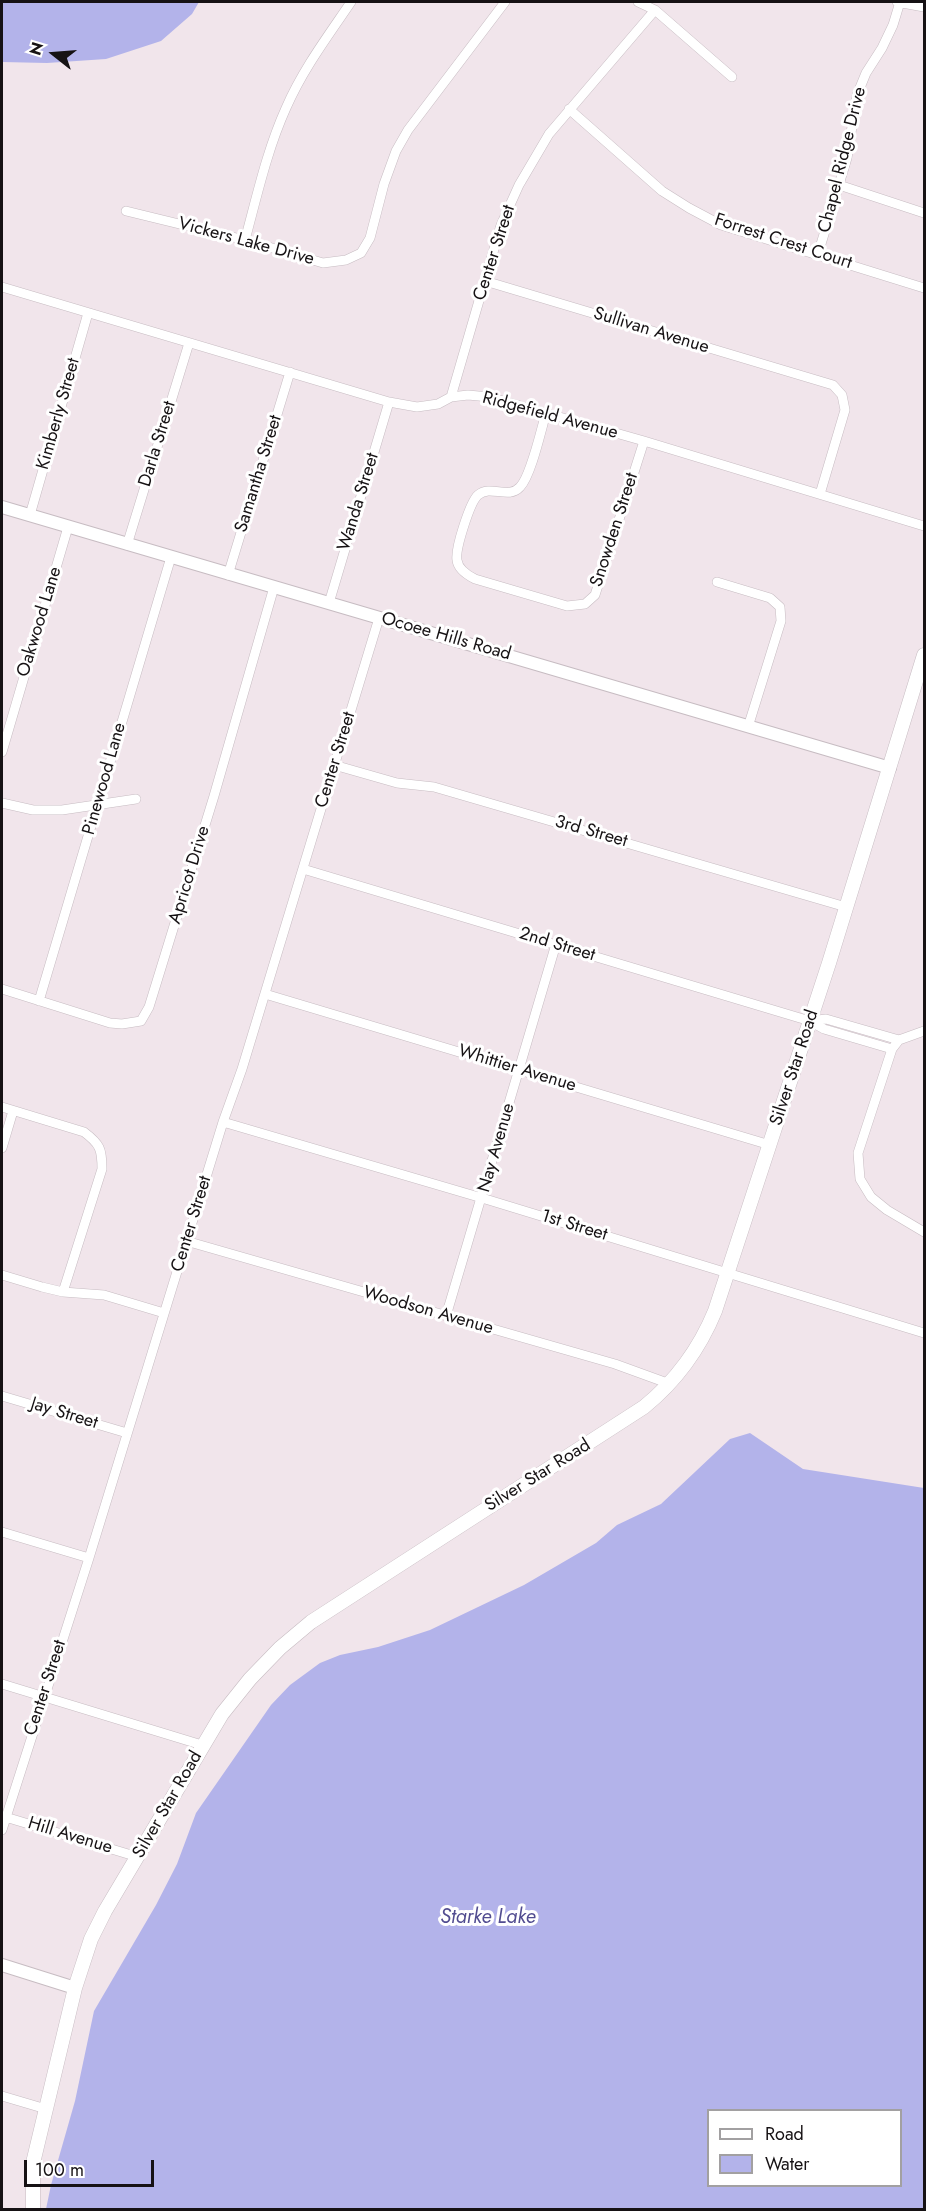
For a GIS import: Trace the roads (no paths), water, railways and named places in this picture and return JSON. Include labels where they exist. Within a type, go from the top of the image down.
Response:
[{"type":"main road","name":"Silver Star Road","points":[[33,2210],[33,2163],[75,1988],[91,1939],[105,1911],[222,1714],[250,1679],[280,1648],[311,1622],[625,1421],[656,1398],[686,1365],[706,1333],[728,1273],[810,1021],[924,655]]},
{"type":"street","points":[[245,240],[269,151],[286,108],[308,64],[351,2]]},
{"type":"street","name":"Vickers Lake Drive","points":[[126,211],[245,240],[323,263],[346,260],[361,253],[370,238],[384,184],[402,141],[506,2]]},
{"type":"street","points":[[638,2],[656,10],[732,77]]},
{"type":"street","points":[[898,2],[924,7]]},
{"type":"street","name":"Chapel Ridge Drive","points":[[818,254],[848,158],[857,95],[889,33],[898,2]]},
{"type":"street","name":"Center Street","points":[[451,397],[501,225],[519,185],[549,134],[656,10]]},
{"type":"street","name":"Forrest Crest Court","points":[[569,109],[662,191],[722,225],[924,288]]},
{"type":"street","points":[[839,185],[924,213]]},
{"type":"street","name":"Sullivan Avenue","points":[[484,281],[833,386],[842,395],[845,410],[820,495]]},
{"type":"street","name":"Ridgefield Avenue","points":[[2,286],[389,402],[417,407],[438,404],[451,397],[468,395],[489,397],[644,441],[924,526]]},
{"type":"street","name":"Kimberly Street","points":[[30,515],[88,313]]},
{"type":"street","name":"Darla Street","points":[[127,544],[189,343]]},
{"type":"street","name":"Samantha Street","points":[[228,575],[290,372]]},
{"type":"street","name":"Wanda Street","points":[[329,603],[389,402]]},
{"type":"street","name":"Snowden Street","points":[[546,413],[526,477],[520,488],[507,494],[491,490],[479,494],[472,503],[456,560],[464,573],[475,579],[567,606],[585,604],[595,595],[644,441]]},
{"type":"street","name":"Ocoee Hills Road","points":[[2,507],[890,768]]},
{"type":"street","name":"Oakwood Lane","points":[[2,752],[68,527]]},
{"type":"street","name":"Pinewood Lane","points":[[39,1001],[171,557]]},
{"type":"street","points":[[717,582],[770,598],[780,607],[781,621],[748,727]]},
{"type":"street","name":"Apricot Drive","points":[[2,989],[110,1023],[141,1021],[149,1007],[214,796],[274,587]]},
{"type":"street","name":"Center Street","points":[[2,1830],[4,1816],[89,1558],[186,1241],[265,994],[379,618]]},
{"type":"street","name":"3rd Street","points":[[334,765],[397,783],[434,787],[846,908]]},
{"type":"street","points":[[2,803],[33,810],[62,810],[136,799]]},
{"type":"street","name":"2nd Street","points":[[303,869],[810,1021]]},
{"type":"street","name":"Nay Avenue","points":[[446,1316],[556,944]]},
{"type":"street","name":"Whittier Avenue","points":[[265,994],[770,1145]]},
{"type":"street","points":[[810,1021],[826,1019],[899,1040]]},
{"type":"street","points":[[810,1021],[824,1029],[892,1049]]},
{"type":"street","points":[[924,1031],[899,1040],[892,1049],[858,1152],[860,1179],[871,1197],[924,1232]]},
{"type":"street","points":[[2,1107],[84,1132],[95,1140],[102,1152],[102,1169],[63,1292]]},
{"type":"street","points":[[2,1148],[13,1111]]},
{"type":"street","name":"1st Street","points":[[224,1122],[924,1333]]},
{"type":"street","name":"Woodson Avenue","points":[[186,1241],[615,1364],[670,1384]]},
{"type":"street","points":[[2,1275],[63,1292],[104,1295],[164,1313]]},
{"type":"street","name":"Jay Street","points":[[2,1396],[127,1433]]},
{"type":"street","points":[[2,1532],[89,1558]]},
{"type":"street","points":[[2,1684],[202,1745]]},
{"type":"street","name":"Hill Avenue","points":[[4,1816],[138,1857]]},
{"type":"street","points":[[2,1965],[75,1988]]},
{"type":"street","points":[[2,2096],[46,2109]]},
{"type":"water","points":[[2,2],[199,2],[192,14],[161,41],[106,59],[47,63],[2,62]]},
{"type":"water","name":"Starke Lake","points":[[750,1433],[803,1469],[924,1488],[924,2209],[46,2209],[75,2101],[94,2011],[156,1905],[177,1864],[196,1813],[271,1705],[290,1685],[320,1663],[340,1655],[378,1647],[430,1630],[524,1585],[596,1543],[617,1525],[661,1504],[730,1439]]}]
